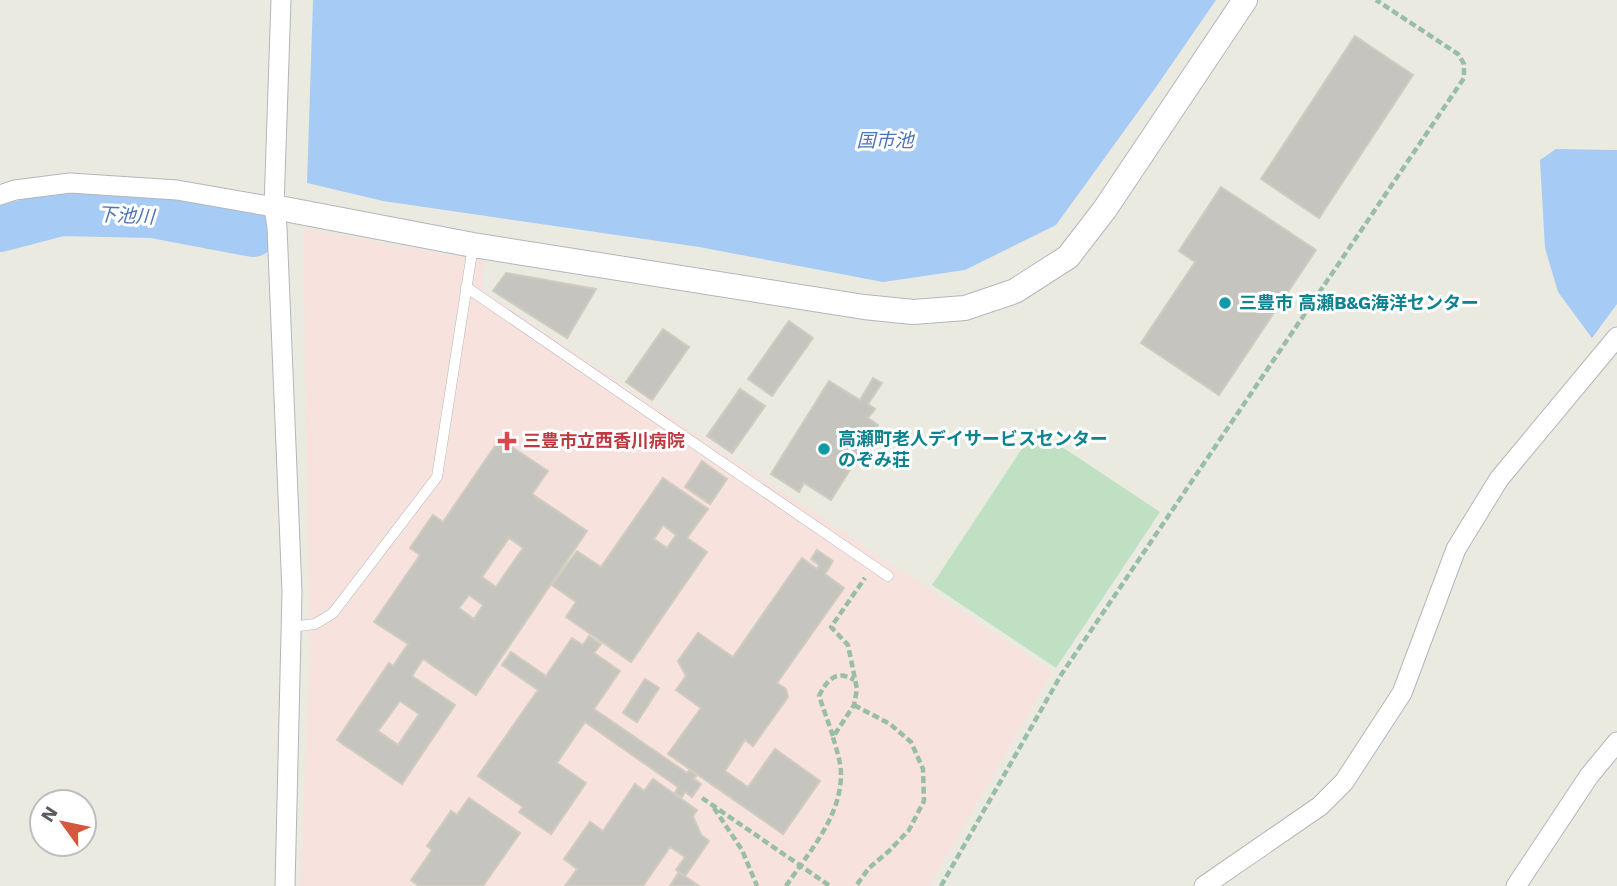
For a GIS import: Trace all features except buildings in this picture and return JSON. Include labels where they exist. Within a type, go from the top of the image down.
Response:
[{"type":"street","points":[[281,0],[274,207],[279,264],[292,592],[285,886]]},
{"type":"street","points":[[0,195],[15,190],[70,183],[177,190],[473,245],[864,307],[913,312],[965,308],[1015,291],[1068,257],[1105,209],[1245,0]]},
{"type":"street","points":[[1204,886],[1321,806],[1344,782],[1402,693],[1456,549],[1499,479],[1617,337]]},
{"type":"street","points":[[1516,886],[1589,775],[1617,742]]},
{"type":"lane","points":[[290,627],[315,624],[333,613],[437,477],[473,245]]},
{"type":"lane","points":[[466,287],[888,576]]},
{"type":"path","points":[[941,886],[1061,675],[1464,78],[1464,64],[1458,54],[1376,0]]},
{"type":"path","points":[[833,737],[853,705],[857,689],[848,645],[831,627],[873,566]]},
{"type":"path","points":[[786,886],[837,806],[842,773],[819,696],[826,683],[835,676],[847,676],[855,681]]},
{"type":"path","points":[[853,705],[890,724],[911,742],[923,769],[924,801],[909,830],[869,868],[856,886]]},
{"type":"path","points":[[702,798],[830,886]]},
{"type":"path","points":[[711,804],[742,850],[757,886]]},
{"type":"shaded area","name":"三豊市立西香川病院","points":[[303,229],[484,261],[482,290],[1052,672],[929,886],[300,886],[310,656]]},
{"type":"green space","points":[[1035,429],[1160,512],[1056,668],[932,585]]},
{"type":"water","name":"国市池","points":[[313,0],[1216,0],[1056,225],[965,270],[883,282],[699,247],[383,201],[307,183]]},
{"type":"water","points":[[1556,149],[1617,150],[1617,304],[1592,338],[1558,292],[1545,248],[1540,160]]},
{"type":"waterway","name":"下池川","points":[[0,229],[61,213],[152,215],[253,234]]},
{"type":"place","name":"三豊市 高瀬B&G海洋センター","points":[[1225,303]]},
{"type":"place","name":"三豊市立西香川病院","points":[[507,441]]},
{"type":"place","name":"高瀬町老人デイサービスセンター のぞみ荘","points":[[824,449]]}]
